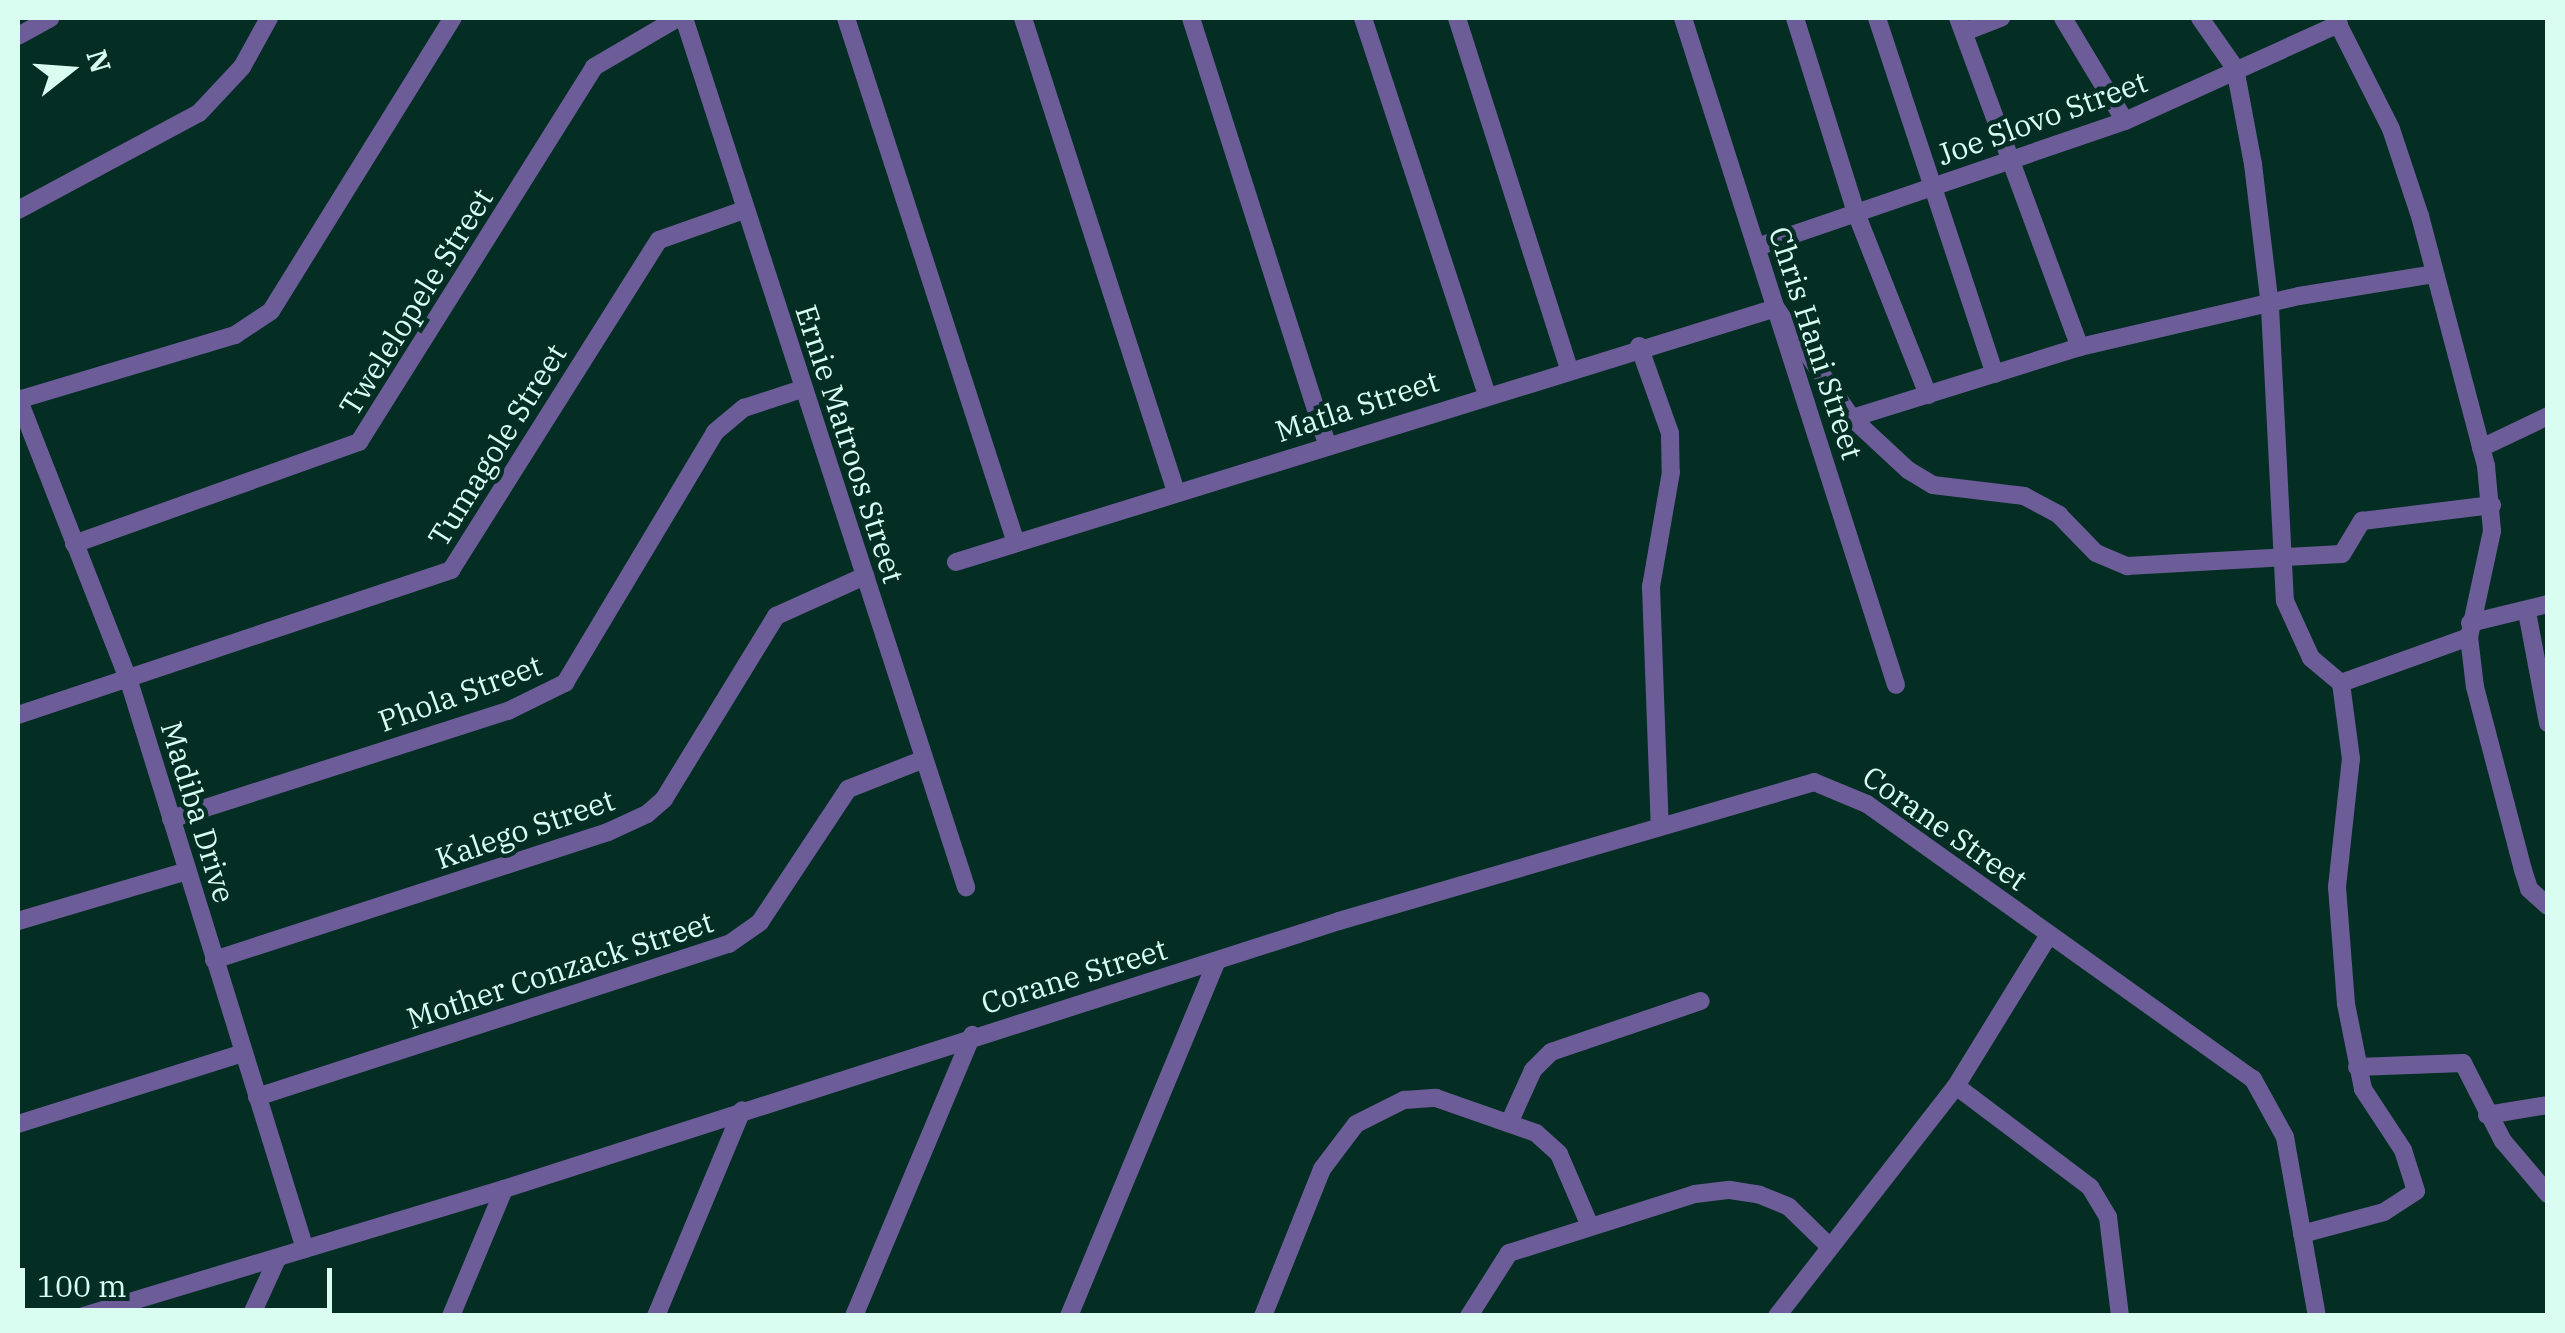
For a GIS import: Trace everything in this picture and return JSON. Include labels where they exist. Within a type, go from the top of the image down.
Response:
[{"type":"street","points":[[18,36],[50,18]]},
{"type":"street","points":[[18,210],[199,114],[242,66],[269,18]]},
{"type":"street","points":[[18,400],[235,334],[270,311],[452,18]]},
{"type":"street","name":"Ernie Matroos Street","points":[[681,18],[966,887]]},
{"type":"street","name":"Twelelopele Street","points":[[74,544],[359,442],[594,67],[681,18]]},
{"type":"street","points":[[846,18],[1016,543]]},
{"type":"street","points":[[1023,18],[1176,492]]},
{"type":"street","points":[[1191,18],[1328,444]]},
{"type":"street","points":[[1362,18],[1486,394]]},
{"type":"street","points":[[1457,18],[1570,369]]},
{"type":"street","name":"Chris Hani Street","points":[[1683,18],[1896,684]]},
{"type":"street","points":[[1795,18],[1856,213],[1928,395]]},
{"type":"street","points":[[1877,18],[1994,374]]},
{"type":"street","points":[[2002,18],[1961,25],[2080,347]]},
{"type":"street","points":[[2063,18],[2124,121]]},
{"type":"street","points":[[2200,18],[2235,68],[2270,308],[2278,553],[2285,601],[2301,639],[2341,683],[2350,759],[2337,886],[2357,1067],[2374,1111],[2403,1150],[2416,1191],[2384,1212],[2302,1234]]},
{"type":"street","points":[[2337,21],[2390,130],[2435,274],[2481,448],[2492,505],[2470,630],[2475,687],[2522,870],[2529,890],[2548,906]]},
{"type":"street","name":"Joe Slovo Street","points":[[1756,247],[2124,121],[2337,21]]},
{"type":"street","name":"Tumagole Street","points":[[18,715],[450,570],[659,240],[744,210]]},
{"type":"street","points":[[1852,418],[2080,347],[2270,308],[2299,296],[2435,274]]},
{"type":"street","points":[[1776,308],[1852,418],[1933,485],[2024,496],[2058,515],[2096,552],[2126,566],[2278,553],[2342,554],[2362,520],[2492,505]]},
{"type":"street","name":"Matla Street","points":[[956,562],[1639,346],[1776,308]]},
{"type":"street","points":[[1639,346],[1670,433],[1671,472],[1651,587],[1660,827]]},
{"type":"street","name":"Phola Street","points":[[171,819],[508,711],[565,683],[715,432],[744,408],[802,389]]},
{"type":"street","name":"Madiba Drive","points":[[18,400],[128,678],[305,1249]]},
{"type":"street","points":[[2481,448],[2548,416]]},
{"type":"street","name":"Kalego Street","points":[[214,960],[608,832],[647,814],[664,799],[776,616],[865,576]]},
{"type":"street","points":[[2341,683],[2470,630],[2548,604]]},
{"type":"street","points":[[2527,612],[2548,723]]},
{"type":"street","name":"Mother Conzack Street","points":[[258,1097],[729,944],[760,922],[848,789],[922,760]]},
{"type":"street","name":"Corane Street","points":[[84,1316],[504,1189],[972,1035],[1814,782],[1834,786],[2253,1079],[2284,1137],[2316,1316]]},
{"type":"street","points":[[18,921],[187,871]]},
{"type":"street","points":[[1777,1316],[1956,1086],[2049,935]]},
{"type":"street","points":[[1069,1316],[1216,962]]},
{"type":"street","points":[[1510,1121],[1533,1070],[1551,1052],[1701,1001]]},
{"type":"street","points":[[854,1316],[972,1035]]},
{"type":"street","points":[[18,1124],[243,1053]]},
{"type":"street","points":[[2357,1067],[2456,1058],[2470,1072],[2487,1115],[2548,1194]]},
{"type":"street","points":[[1956,1086],[2090,1187],[2108,1217],[2120,1316]]},
{"type":"street","points":[[1263,1316],[1322,1169],[1356,1124],[1404,1100],[1436,1098],[1510,1121],[1559,1154],[1590,1226]]},
{"type":"street","points":[[2487,1115],[2548,1105]]},
{"type":"street","points":[[656,1316],[742,1110]]},
{"type":"street","points":[[451,1316],[504,1189]]},
{"type":"street","points":[[1468,1316],[1509,1253],[1654,1204],[1730,1190],[1789,1207],[1829,1246]]},
{"type":"street","points":[[251,1316],[277,1259]]}]
